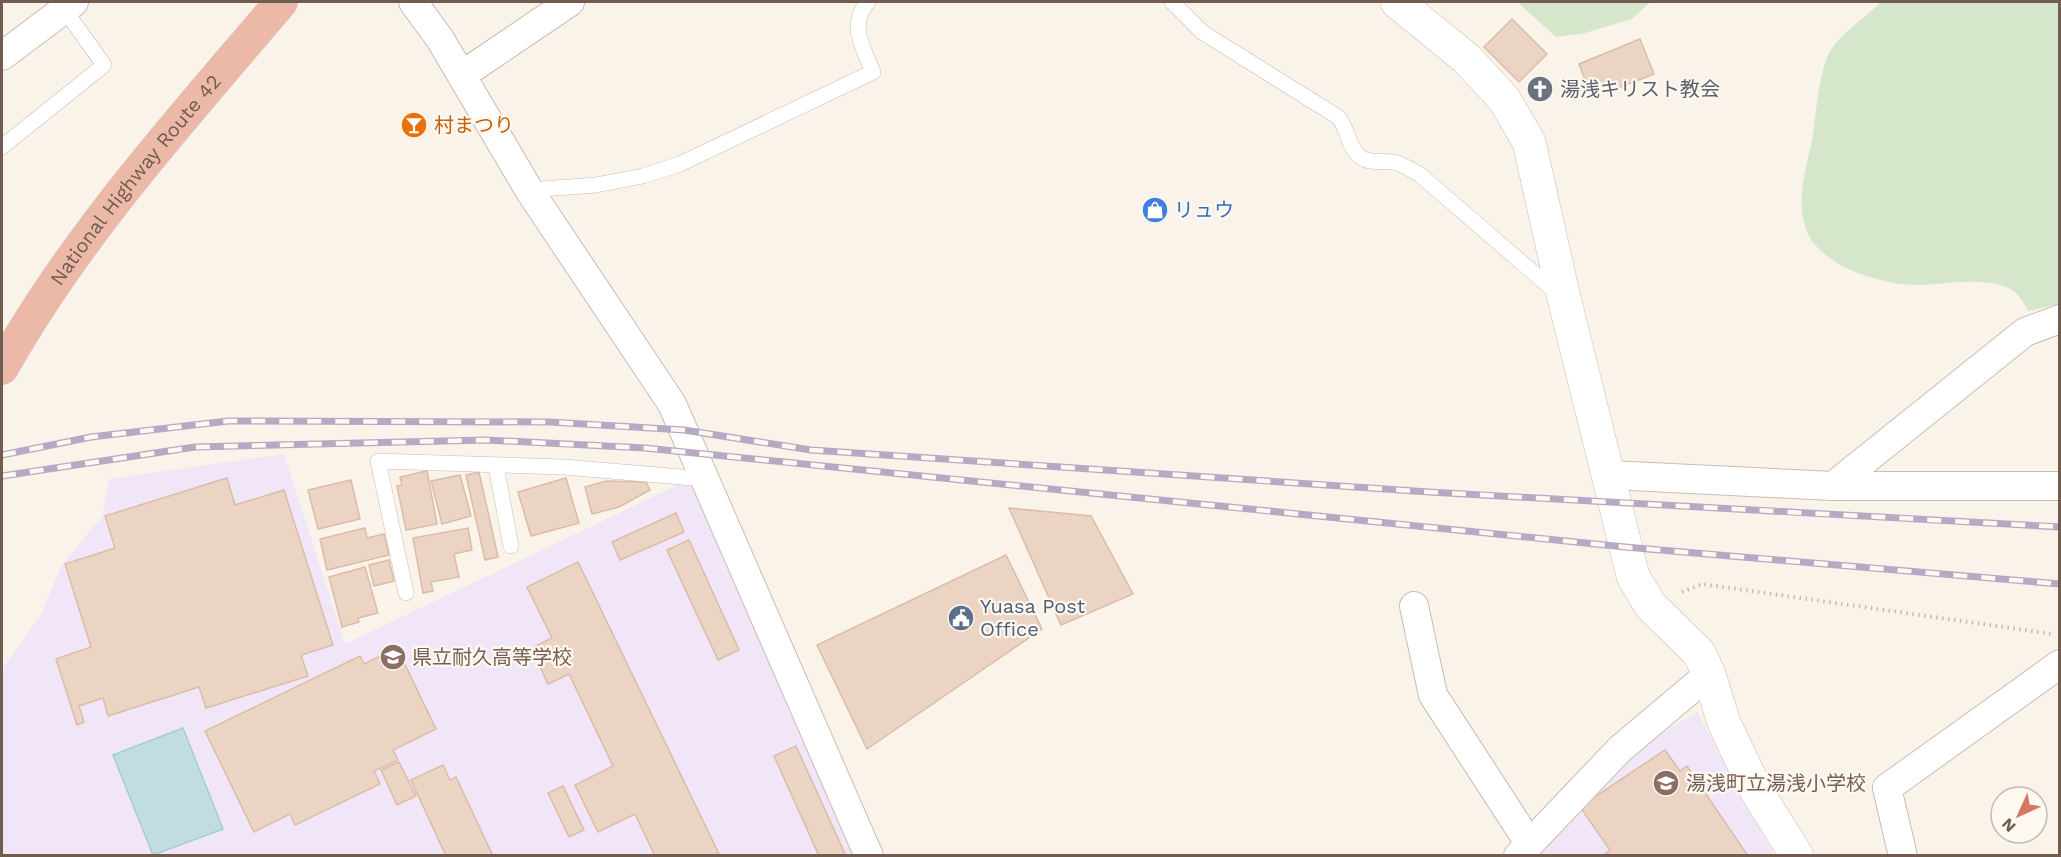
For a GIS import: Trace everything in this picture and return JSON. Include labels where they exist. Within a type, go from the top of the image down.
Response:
[{"type":"highway","name":"National Highway Route 42","points":[[2,368],[61,272],[106,212],[281,2]]},
{"type":"street","points":[[413,2],[462,75],[529,190],[672,404],[869,855]]},
{"type":"street","points":[[462,75],[570,2]]},
{"type":"street","points":[[1397,2],[1467,59],[1504,99],[1529,142],[1564,298],[1610,475],[1633,576],[1650,605],[1699,653],[1709,674],[1724,723],[1737,752],[1756,790],[1797,855]]},
{"type":"street","points":[[2,56],[69,5]]},
{"type":"street","points":[[1833,486],[2025,332],[2060,319]]},
{"type":"street","points":[[1610,475],[1833,486],[2060,486]]},
{"type":"street","points":[[1414,606],[1433,695],[1524,849],[1620,749],[1709,674]]},
{"type":"street","points":[[1903,855],[1887,788],[2060,664]]},
{"type":"lane","points":[[529,190],[596,185],[643,176],[680,164],[873,72],[857,33],[859,12],[868,2]]},
{"type":"lane","points":[[1172,2],[1202,32],[1338,117],[1346,126],[1349,142],[1358,156],[1371,162],[1395,163],[1419,174],[1564,298]]},
{"type":"lane","points":[[2,147],[104,65],[69,5]]},
{"type":"lane","points":[[406,593],[378,461],[564,467],[704,479]]},
{"type":"lane","points":[[496,466],[511,546]]},
{"type":"path","points":[[1658,613],[1678,594],[1702,584],[2060,635]]},
{"type":"shaded area","name":"県立耐久高等学校","points":[[284,454],[345,644],[682,483],[702,489],[862,856],[2,856],[2,669],[40,616],[63,563],[102,517],[109,479]]},
{"type":"shaded area","name":"湯浅町立湯浅小学校","points":[[1697,712],[1774,855],[1530,856],[1624,755]]},
{"type":"green space","points":[[1517,2],[1650,2],[1632,19],[1585,33],[1556,37]]},
{"type":"green space","points":[[1879,2],[2059,2],[2059,304],[2028,311],[2015,292],[1993,283],[1916,285],[1885,281],[1835,262],[1811,240],[1805,226],[1802,196],[1824,65],[1835,44]]},
{"type":"water","points":[[183,728],[223,829],[153,855],[113,755]]},
{"type":"building","points":[[1512,19],[1547,54],[1519,82],[1484,47]]},
{"type":"building","points":[[1640,39],[1654,74],[1592,98],[1579,64]]},
{"type":"building","points":[[427,471],[437,524],[406,530],[397,486],[402,485],[400,477]]},
{"type":"building","points":[[479,472],[498,557],[485,560],[466,475]]},
{"type":"building","points":[[460,475],[471,516],[442,524],[431,481]]},
{"type":"building","points":[[227,478],[235,505],[284,490],[333,645],[301,655],[308,676],[206,708],[199,687],[108,716],[103,698],[79,706],[84,722],[77,725],[56,659],[91,647],[65,564],[115,548],[105,516]]},
{"type":"building","points":[[566,478],[579,523],[531,536],[518,492]]},
{"type":"building","points":[[351,480],[360,519],[318,529],[308,490]]},
{"type":"building","points":[[606,481],[646,482],[650,490],[619,507],[592,514],[585,487]]},
{"type":"building","points":[[1009,508],[1091,516],[1133,594],[1061,625]]},
{"type":"building","points":[[676,513],[684,532],[620,560],[612,542]]},
{"type":"building","points":[[365,528],[367,538],[384,534],[389,555],[327,570],[320,539]]},
{"type":"building","points":[[468,528],[472,550],[454,554],[459,577],[431,582],[433,591],[423,593],[413,538]]},
{"type":"building","points":[[689,540],[739,650],[718,660],[667,550]]},
{"type":"building","points":[[1006,555],[1042,629],[867,749],[817,645]]},
{"type":"building","points":[[389,560],[394,581],[374,586],[369,565]]},
{"type":"building","points":[[578,562],[720,856],[655,856],[635,814],[598,832],[575,785],[613,766],[569,674],[548,684],[531,648],[552,638],[527,587]]},
{"type":"building","points":[[365,567],[378,613],[358,618],[359,622],[342,627],[329,577]]},
{"type":"building","points":[[397,648],[436,729],[393,750],[398,760],[374,771],[380,784],[295,825],[290,814],[254,832],[205,731],[360,656],[364,664]]},
{"type":"building","points":[[796,746],[846,856],[819,856],[774,756]]},
{"type":"building","points":[[1665,750],[1680,771],[1687,766],[1748,856],[1602,856],[1610,850],[1580,807]]},
{"type":"building","points":[[399,762],[416,796],[397,805],[381,770]]},
{"type":"building","points":[[443,765],[450,780],[456,777],[493,856],[446,856],[411,780]]},
{"type":"building","points":[[563,786],[584,830],[569,837],[548,793]]},
{"type":"railway","points":[[2,455],[91,437],[228,421],[550,422],[684,430],[811,450],[1429,492],[2060,527]]},
{"type":"railway","points":[[2,476],[195,447],[486,440],[645,448],[1625,547],[2060,584]]},
{"type":"place","name":"湯浅キリスト教会","points":[[1540,89]]},
{"type":"place","name":"村まつり","points":[[414,125]]},
{"type":"place","name":"リュウ","points":[[1155,210]]},
{"type":"place","name":"Yuasa Post Office","points":[[961,618]]},
{"type":"place","name":"県立耐久高等学校","points":[[393,657]]},
{"type":"place","name":"湯浅町立湯浅小学校","points":[[1666,783]]}]
